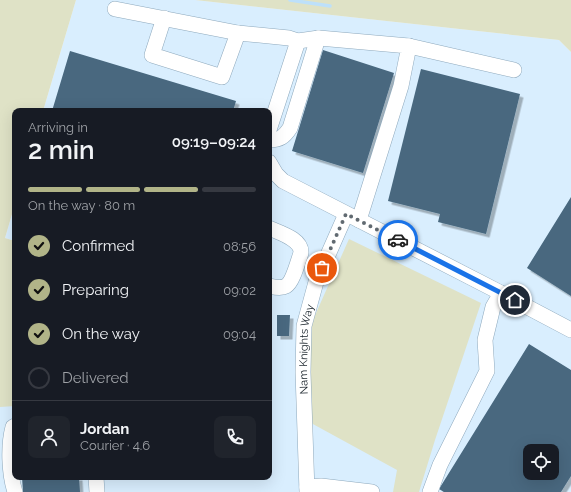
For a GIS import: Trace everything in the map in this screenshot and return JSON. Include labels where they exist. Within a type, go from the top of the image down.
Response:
[{"type":"street","points":[[115,9],[238,33],[293,40],[318,38],[409,46],[514,70]]},
{"type":"street","points":[[164,18],[152,55],[222,77],[238,33]]},
{"type":"street","points":[[272,140],[281,138],[290,128],[318,38]]},
{"type":"street","points":[[272,119],[293,40]]},
{"type":"street","name":"Nam Knights Way","points":[[307,490],[303,372],[304,326],[316,282],[353,217],[401,86],[409,46]]},
{"type":"street","points":[[272,168],[283,181],[571,330]]},
{"type":"street","points":[[272,229],[294,240],[299,245],[301,253],[290,282],[281,288],[272,286]]},
{"type":"street","points":[[430,492],[440,465],[487,372],[485,340],[493,307],[500,293]]},
{"type":"street","points":[[12,432],[10,456],[12,482],[15,492]]},
{"type":"street","points":[[96,480],[97,492]]},
{"type":"street","points":[[307,490],[325,489],[372,492]]},
{"type":"shaded area","points":[[76,0],[195,0],[559,40],[571,52],[571,492],[0,492],[0,392],[12,393],[12,480],[272,480],[272,108],[44,108]]},
{"type":"shaded area","points":[[12,214],[12,240],[5,238]]},
{"type":"green space","points":[[0,0],[76,0],[44,108],[12,108],[12,214],[5,238],[12,240],[12,406],[0,407]]},
{"type":"green space","points":[[195,0],[571,0],[571,52],[559,40]]},
{"type":"green space","points":[[349,239],[481,303],[419,492],[393,492],[397,470],[311,423],[308,331]]},
{"type":"building","points":[[323,50],[394,73],[363,173],[292,151]]},
{"type":"building","points":[[70,51],[236,101],[234,108],[53,108]]},
{"type":"building","points":[[421,69],[520,94],[486,234],[438,222],[440,214],[388,201]]},
{"type":"building","points":[[571,197],[571,296],[527,268]]},
{"type":"building","points":[[277,315],[290,315],[289,336],[277,336]]},
{"type":"building","points":[[529,344],[571,370],[571,476],[561,492],[444,492],[439,489]]},
{"type":"building","points":[[22,480],[79,480],[80,492],[23,492]]},
{"type":"waterway","points":[[290,0],[330,6]]},
{"type":"way so far","points":[[322,268],[346,214],[398,240]]},
{"type":"route","points":[[398,240],[515,300]]}]
